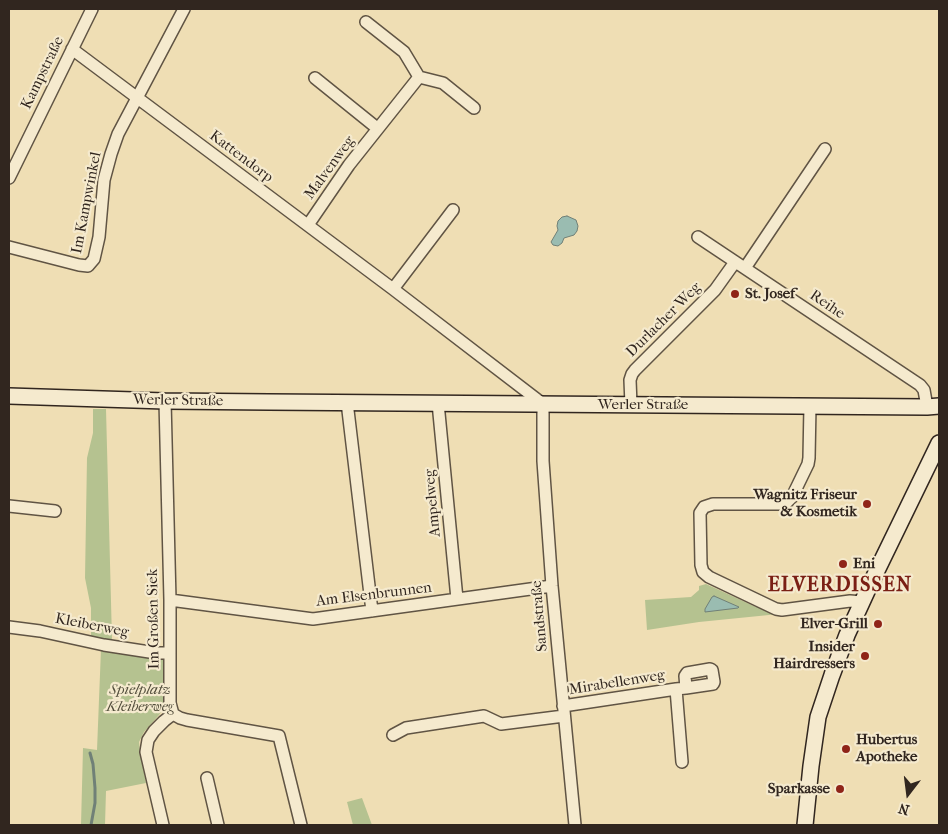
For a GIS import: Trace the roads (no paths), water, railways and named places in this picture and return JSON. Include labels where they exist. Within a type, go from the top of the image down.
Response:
[{"type":"main road","name":"Werler Straße","points":[[9,396],[165,401],[933,407]]},
{"type":"main road","points":[[805,825],[818,716],[832,674],[847,635],[887,547],[939,443]]},
{"type":"street","name":"Kampstraße","points":[[9,178],[92,9]]},
{"type":"street","points":[[136,98],[184,9]]},
{"type":"street","points":[[366,22],[404,52],[418,77],[443,83],[474,108]]},
{"type":"street","name":"Kattendorp","points":[[72,49],[393,289],[543,404]]},
{"type":"street","name":"Malvenweg","points":[[308,225],[349,165],[418,77]]},
{"type":"street","points":[[315,78],[378,128]]},
{"type":"street","name":"Im Kampwinkel","points":[[9,247],[79,265],[88,266],[94,259],[99,237],[103,192],[111,154],[118,134],[136,98]]},
{"type":"street","points":[[745,268],[825,148]]},
{"type":"street","points":[[393,289],[453,210]]},
{"type":"street","name":"Reihe","points":[[698,237],[920,385],[933,407]]},
{"type":"street","name":"Durlacher Weg","points":[[631,405],[630,380],[632,374],[715,290],[735,262]]},
{"type":"street","name":"Im Großen Siek","points":[[165,401],[170,600],[170,703],[173,714]]},
{"type":"street","points":[[347,402],[372,610]]},
{"type":"street","name":"Ampelweg","points":[[438,403],[457,599]]},
{"type":"street","name":"Sandstraße","points":[[543,404],[543,461],[552,586],[575,825]]},
{"type":"street","points":[[810,406],[808,464],[792,497],[785,504],[712,504],[704,507],[700,513],[700,565],[703,572],[709,576],[776,609],[782,610],[850,601],[862,602]]},
{"type":"street","points":[[9,506],[55,511]]},
{"type":"street","name":"Am Elsenbrunnen","points":[[170,600],[313,619],[552,586]]},
{"type":"street","name":"Kleiberweg","points":[[9,627],[40,631],[104,645],[156,653],[170,653]]},
{"type":"street","name":"Mirabellenweg","points":[[393,735],[406,728],[484,716],[500,724],[681,689],[682,762]]},
{"type":"street","points":[[163,825],[146,752],[148,740],[154,731],[173,714],[187,720],[279,736],[301,825]]},
{"type":"street","points":[[207,778],[218,825]]},
{"type":"water","points":[[567,216],[576,220],[577,231],[574,235],[564,238],[558,246],[553,245],[551,242],[558,230],[558,221],[562,217]]},
{"type":"water","points":[[714,596],[739,607],[705,612]]},
{"type":"waterway","points":[[90,753],[95,788],[95,803],[91,825]]},
{"type":"place","name":"St. Josef","points":[[735,294]]},
{"type":"place","name":"Wagnitz Friseur & Kosmetik","points":[[867,504]]},
{"type":"place","name":"Eni","points":[[843,564]]},
{"type":"place","name":"Elver-Grill","points":[[878,624]]},
{"type":"place","name":"Insider Hairdressers","points":[[865,656]]},
{"type":"place","name":"Hubertus Apotheke","points":[[846,749]]},
{"type":"place","name":"Sparkasse","points":[[840,789]]},
{"type":"district","name":"ELVERDISSEN","points":[[840,586]]},
{"type":"park label","name":"Spielplatz Kleiberweg","points":[[140,698]]}]
